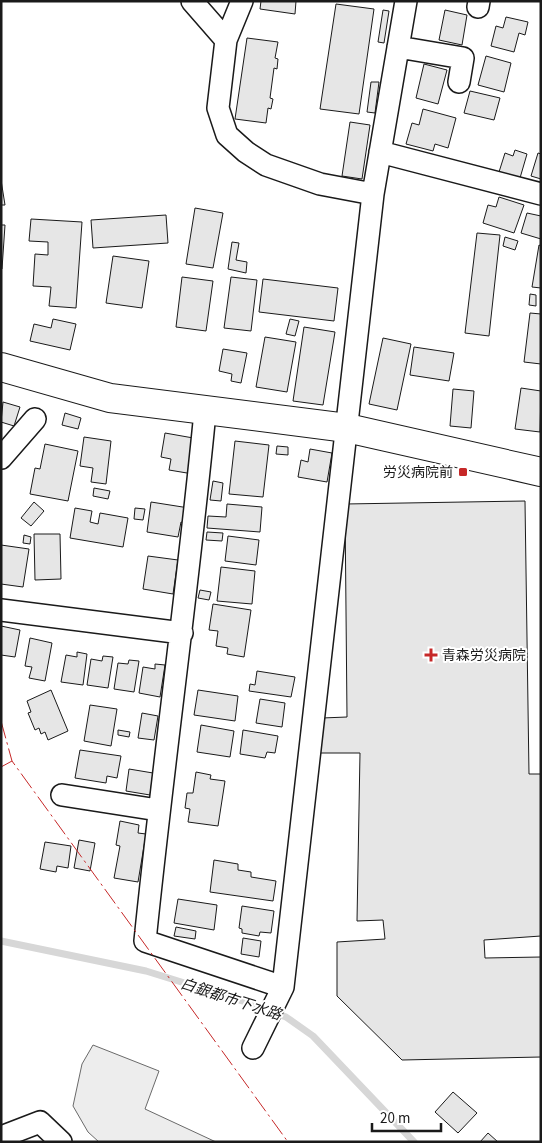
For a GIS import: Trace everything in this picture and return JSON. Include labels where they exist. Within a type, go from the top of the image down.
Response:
[{"type":"street","points":[[192,1],[226,40]]},
{"type":"street","points":[[242,1],[226,40],[218,108],[227,135],[246,152],[266,164],[320,184],[373,194]]},
{"type":"street","points":[[253,1048],[283,987],[373,194],[406,1]]},
{"type":"street","points":[[398,47],[463,58],[459,82]]},
{"type":"street","points":[[380,152],[541,194]]},
{"type":"street","points":[[1,367],[110,398],[205,412],[347,428],[541,472]]},
{"type":"street","points":[[205,412],[182,633],[158,810],[145,941],[283,987]]},
{"type":"street","points":[[1,458],[35,420]]},
{"type":"street","points":[[1,610],[182,633]]},
{"type":"street","points":[[62,795],[158,810]]},
{"type":"street","points":[[1,1137],[40,1122],[61,1142]]},
{"type":"shaded area","points":[[93,1045],[159,1071],[145,1109],[216,1142],[99,1142],[88,1132],[73,1106],[82,1064]]},
{"type":"building","points":[[261,1],[296,1],[295,14],[260,9]]},
{"type":"building","points":[[336,4],[374,9],[359,114],[320,109]]},
{"type":"building","points":[[383,10],[389,11],[384,43],[378,42]]},
{"type":"building","points":[[445,10],[467,15],[462,45],[439,40]]},
{"type":"building","points":[[506,17],[528,22],[525,35],[519,33],[514,52],[491,46],[496,26],[503,28]]},
{"type":"building","points":[[247,38],[278,42],[275,58],[278,59],[277,69],[274,68],[270,98],[273,99],[271,109],[268,108],[266,123],[235,119]]},
{"type":"building","points":[[486,56],[511,63],[504,92],[478,85]]},
{"type":"building","points":[[424,64],[447,70],[438,104],[416,98]]},
{"type":"building","points":[[371,82],[379,82],[375,113],[367,112]]},
{"type":"building","points":[[470,91],[500,98],[494,120],[464,113]]},
{"type":"building","points":[[423,109],[456,118],[448,148],[435,144],[433,151],[406,144],[412,123],[419,125]]},
{"type":"building","points":[[350,122],[370,125],[362,179],[342,176]]},
{"type":"building","points":[[515,150],[527,154],[520,178],[499,172],[505,153],[513,156]]},
{"type":"building","points":[[538,153],[541,154],[541,179],[531,176]]},
{"type":"building","points":[[1,180],[5,205],[1,205]]},
{"type":"building","points":[[499,197],[524,205],[514,233],[483,223],[488,205],[496,207]]},
{"type":"building","points":[[195,208],[223,213],[213,268],[186,264]]},
{"type":"building","points":[[527,213],[541,216],[541,239],[521,233]]},
{"type":"building","points":[[166,215],[168,243],[93,248],[91,220]]},
{"type":"building","points":[[31,219],[82,222],[76,308],[49,306],[51,287],[33,286],[35,254],[48,255],[48,242],[29,241]]},
{"type":"building","points":[[1,225],[5,225],[2,269],[1,269]]},
{"type":"building","points":[[477,233],[500,235],[489,336],[465,333]]},
{"type":"building","points":[[505,237],[518,241],[515,250],[503,246]]},
{"type":"building","points":[[232,242],[239,243],[236,260],[247,262],[246,273],[228,269]]},
{"type":"building","points":[[539,245],[541,246],[541,288],[532,287]]},
{"type":"building","points":[[113,256],[149,261],[142,308],[106,303]]},
{"type":"building","points":[[182,277],[213,281],[206,331],[176,327]]},
{"type":"building","points":[[231,277],[257,280],[251,331],[224,328]]},
{"type":"building","points":[[263,279],[338,288],[334,321],[259,312]]},
{"type":"building","points":[[530,294],[536,295],[536,306],[529,305]]},
{"type":"building","points":[[530,313],[541,314],[541,364],[524,362]]},
{"type":"building","points":[[53,319],[76,324],[70,350],[30,341],[34,324],[51,328]]},
{"type":"building","points":[[290,319],[299,321],[295,336],[286,334]]},
{"type":"building","points":[[304,327],[335,332],[323,405],[293,401]]},
{"type":"building","points":[[265,337],[296,342],[287,392],[256,387]]},
{"type":"building","points":[[383,338],[411,344],[397,410],[369,404]]},
{"type":"building","points":[[414,347],[454,353],[449,381],[410,375]]},
{"type":"building","points":[[223,349],[247,353],[241,383],[231,381],[232,374],[219,371]]},
{"type":"building","points":[[521,388],[541,391],[540,432],[515,429]]},
{"type":"building","points":[[453,389],[474,391],[471,428],[450,426]]},
{"type":"building","points":[[3,402],[20,407],[14,426],[1,422]]},
{"type":"building","points":[[65,413],[81,418],[78,429],[62,425]]},
{"type":"building","points":[[165,433],[199,439],[193,474],[169,470],[171,459],[161,457]]},
{"type":"building","points":[[84,437],[111,441],[106,484],[91,482],[93,468],[80,466]]},
{"type":"building","points":[[235,441],[269,445],[263,497],[229,494]]},
{"type":"building","points":[[45,444],[78,451],[68,501],[30,494],[35,468],[40,469]]},
{"type":"building","points":[[277,446],[288,447],[288,455],[276,454]]},
{"type":"building","points":[[310,449],[332,453],[327,482],[298,477],[301,460],[308,462]]},
{"type":"building","points":[[213,481],[223,483],[221,501],[210,500]]},
{"type":"building","points":[[94,488],[110,491],[108,499],[93,496]]},
{"type":"building","name":"青森労災病院","points":[[525,501],[529,774],[541,774],[541,936],[484,940],[485,958],[541,957],[541,1057],[402,1060],[337,996],[337,942],[385,939],[383,920],[357,921],[360,753],[319,753],[322,718],[347,717],[345,504]]},
{"type":"building","points":[[34,502],[44,511],[31,526],[21,518]]},
{"type":"building","points":[[151,502],[189,508],[187,524],[181,522],[178,537],[147,532]]},
{"type":"building","points":[[227,504],[262,507],[260,532],[207,528],[208,516],[226,517]]},
{"type":"building","points":[[75,508],[92,511],[90,522],[98,524],[100,513],[128,518],[123,547],[70,538]]},
{"type":"building","points":[[135,508],[145,509],[143,520],[134,519]]},
{"type":"building","points":[[207,532],[223,533],[222,541],[206,540]]},
{"type":"building","points":[[34,534],[60,534],[61,579],[35,580]]},
{"type":"building","points":[[24,535],[31,537],[30,544],[23,543]]},
{"type":"building","points":[[228,536],[259,540],[256,565],[225,561]]},
{"type":"building","points":[[1,545],[29,549],[23,587],[1,584]]},
{"type":"building","points":[[148,556],[178,560],[173,594],[143,589]]},
{"type":"building","points":[[221,567],[255,571],[252,604],[217,601]]},
{"type":"building","points":[[200,590],[211,592],[209,600],[198,598]]},
{"type":"building","points":[[213,604],[251,610],[244,657],[227,654],[228,648],[216,646],[218,631],[209,630]]},
{"type":"building","points":[[1,626],[20,630],[15,657],[1,655]]},
{"type":"building","points":[[30,638],[52,643],[45,681],[29,678],[32,667],[25,666]]},
{"type":"building","points":[[77,652],[87,654],[83,685],[61,682],[66,655],[77,657]]},
{"type":"building","points":[[103,656],[113,657],[108,688],[87,685],[91,659],[102,661]]},
{"type":"building","points":[[129,660],[139,661],[134,692],[114,689],[118,663],[128,664]]},
{"type":"building","points":[[155,664],[165,665],[160,697],[139,693],[143,667],[155,669]]},
{"type":"building","points":[[257,671],[295,677],[291,697],[249,691],[250,684],[255,685]]},
{"type":"building","points":[[51,690],[68,731],[48,740],[45,732],[41,734],[39,728],[35,730],[28,713],[31,712],[27,701]]},
{"type":"building","points":[[198,690],[238,696],[235,721],[194,715]]},
{"type":"building","points":[[260,699],[285,703],[282,727],[256,723]]},
{"type":"building","points":[[90,705],[117,709],[111,746],[84,741]]},
{"type":"building","points":[[142,713],[158,716],[154,740],[138,738]]},
{"type":"building","points":[[201,725],[234,731],[230,757],[197,752]]},
{"type":"building","points":[[118,730],[130,732],[129,737],[118,735]]},
{"type":"building","points":[[243,730],[278,736],[275,753],[267,752],[265,758],[240,754]]},
{"type":"building","points":[[80,750],[121,756],[117,778],[107,776],[106,783],[75,778]]},
{"type":"building","points":[[129,769],[153,773],[150,795],[126,791]]},
{"type":"building","points":[[196,772],[211,775],[210,779],[225,781],[218,826],[188,822],[190,809],[185,808],[187,793],[193,793]]},
{"type":"building","points":[[120,821],[139,825],[138,833],[146,834],[138,882],[114,878],[120,846],[116,845]]},
{"type":"building","points":[[79,840],[95,843],[90,871],[74,868]]},
{"type":"building","points":[[45,842],[71,846],[68,868],[57,866],[56,872],[40,869]]},
{"type":"building","points":[[214,860],[238,864],[238,870],[251,872],[251,877],[276,881],[273,901],[210,892]]},
{"type":"building","points":[[178,899],[217,905],[214,930],[174,923]]},
{"type":"building","points":[[242,906],[274,911],[271,933],[260,932],[259,936],[242,933],[242,929],[239,928]]},
{"type":"building","points":[[176,927],[196,931],[195,939],[174,936]]},
{"type":"building","points":[[243,938],[261,941],[259,957],[241,954]]},
{"type":"building","points":[[453,1092],[477,1113],[458,1133],[435,1112]]},
{"type":"building","points":[[488,1133],[498,1142],[480,1142]]},
{"type":"waterway","name":"白銀都市下水路","points":[[1,941],[146,971],[252,1004],[286,1017],[313,1036],[414,1142]]},
{"type":"power","points":[[1,721],[12,761],[288,1142]]},
{"type":"power","points":[[1,767],[12,761]]},
{"type":"place","name":"労災病院前","points":[[463,472]]},
{"type":"place","name":"青森労災病院","points":[[431,655]]}]
